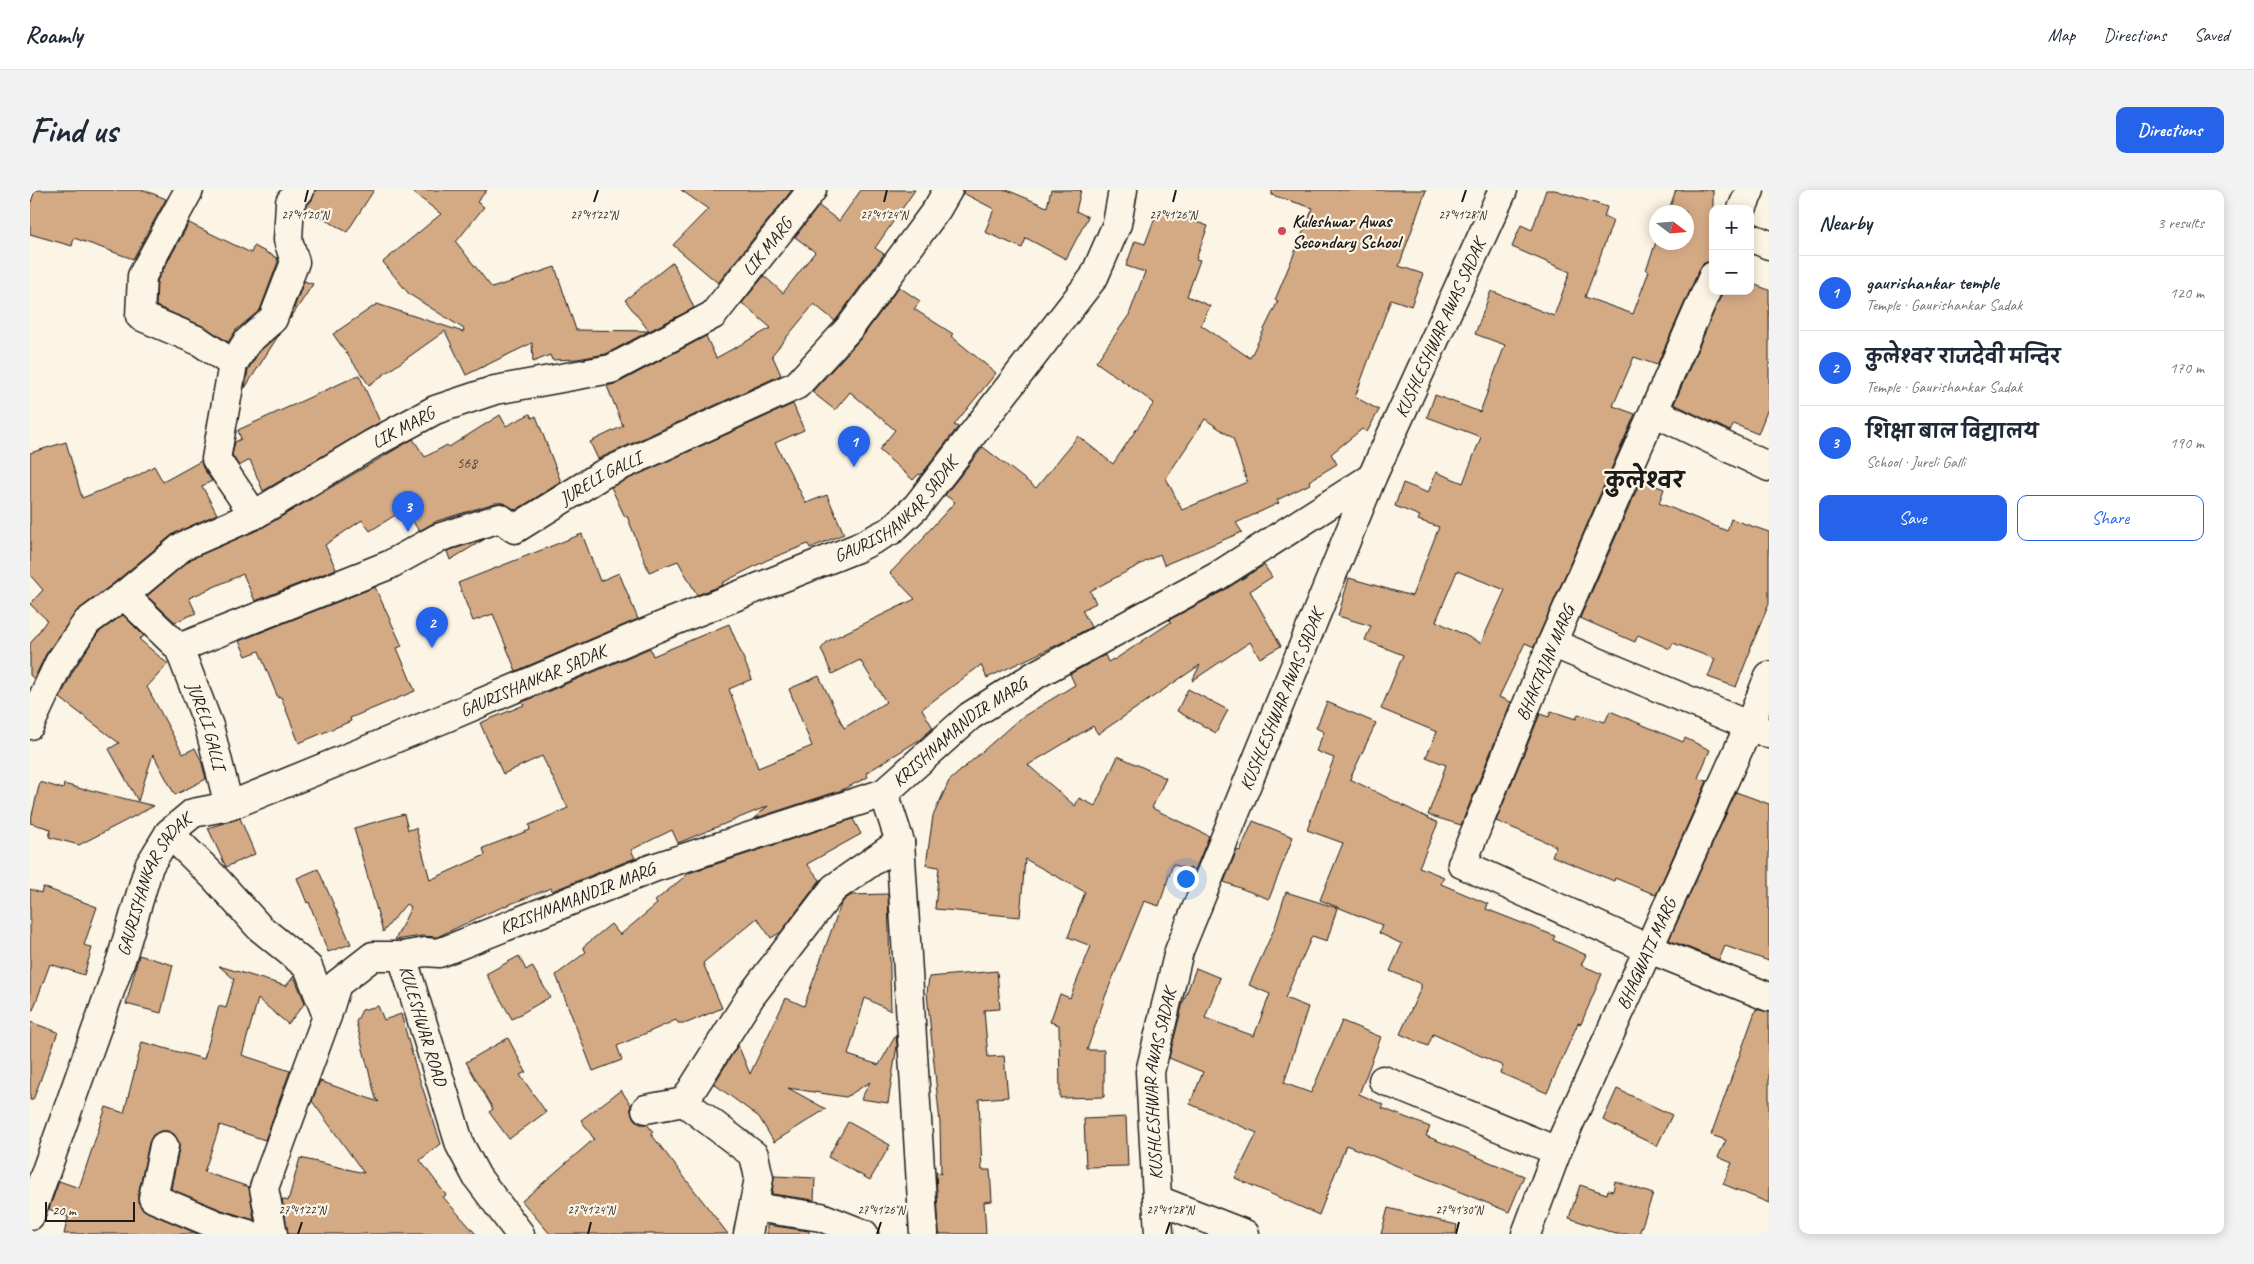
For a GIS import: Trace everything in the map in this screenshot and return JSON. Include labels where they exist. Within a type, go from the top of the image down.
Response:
[{"type":"street","points":[[190,190],[142,276],[140,316],[199,341],[233,364]]},
{"type":"street","points":[[254,515],[216,459],[233,364],[247,342],[273,319],[295,262],[288,240],[290,202],[300,190]]},
{"type":"street","name":"LIK MARG","points":[[30,725],[59,663],[87,622],[124,595],[182,546],[254,515],[372,444],[435,410],[495,390],[611,369],[713,315],[812,190]]},
{"type":"street","name":"JURELI GALLI","points":[[179,648],[389,565],[438,538],[500,518],[515,529],[604,474],[797,385],[851,326],[937,210],[948,190]]},
{"type":"street","name":"GAURISHANKAR SADAK","points":[[30,1216],[121,960],[148,866],[169,833],[194,813],[229,806],[443,719],[659,627],[857,548],[892,530],[917,506],[1094,277],[1117,224],[1123,190]]},
{"type":"street","name":"KUSHLESHWAR AWAS SADAK","points":[[1159,1234],[1150,1072],[1179,951],[1372,477],[1502,190]]},
{"type":"street","points":[[1744,205],[1750,190]]},
{"type":"street","points":[[1754,239],[1769,246]]},
{"type":"street","name":"BHAKTAJAN MARG","points":[[1647,948],[1462,864],[1552,643],[1709,285]]},
{"type":"street","points":[[1654,412],[1769,467]]},
{"type":"street","name":"KRISHNAMANDIR MARG","points":[[402,956],[425,952],[439,953],[654,868],[884,793],[970,716],[1037,674],[1216,577],[1372,477]]},
{"type":"street","name":"JURELI GALLI","points":[[124,595],[179,648],[209,726],[229,806]]},
{"type":"street","points":[[1552,643],[1759,730]]},
{"type":"street","name":"BHAGWATI MARG","points":[[1526,1234],[1557,1151],[1647,948],[1759,730],[1769,676]]},
{"type":"street","points":[[884,793],[900,842],[924,1234]]},
{"type":"street","points":[[169,833],[214,877],[258,927],[308,967],[327,1016]]},
{"type":"street","points":[[646,1109],[684,1102],[751,996],[834,888],[900,842]]},
{"type":"street","points":[[1647,948],[1769,997]]},
{"type":"street","name":"KULESHWAR ROAD","points":[[273,1234],[264,1188],[337,984],[352,970],[373,956],[402,956],[460,1145],[477,1177],[520,1234]]},
{"type":"street","points":[[1383,1080],[1557,1151]]},
{"type":"street","points":[[684,1102],[754,1155],[759,1178],[748,1234]]},
{"type":"street","points":[[164,1146],[153,1198],[217,1224],[248,1234]]},
{"type":"street","points":[[1158,1200],[1245,1234]]},
{"type":"street","points":[[754,1207],[821,1217],[864,1234]]},
{"type":"building","points":[[35,190],[144,190],[166,199],[133,259],[74,238],[72,246],[30,234],[30,205]]},
{"type":"building","points":[[315,190],[374,190],[347,232],[305,208],[312,200]]},
{"type":"building","points":[[410,190],[487,190],[477,202],[484,207],[456,242],[492,288],[555,267],[576,330],[649,331],[606,354],[577,359],[552,360],[550,355],[533,362],[532,343],[466,375],[445,331],[369,385],[333,334],[377,304],[463,332],[464,329],[409,294],[383,262],[441,214]]},
{"type":"building","points":[[681,190],[792,190],[718,283],[673,245],[708,209]]},
{"type":"building","points":[[861,190],[915,190],[875,248],[884,254],[835,321],[814,304],[772,355],[781,375],[598,459],[590,442],[623,426],[607,386],[618,383],[706,336],[716,358],[771,328],[742,303],[764,276],[783,293],[815,252],[795,237],[819,206],[839,221]]},
{"type":"building","points":[[964,190],[1007,190],[1047,207],[1051,190],[1081,190],[1076,211],[1088,217],[1066,259],[1026,238],[1022,248],[985,232],[994,209],[963,193]]},
{"type":"building","points":[[1272,190],[1426,190],[1399,266],[1423,274],[1411,306],[1391,299],[1355,397],[1379,410],[1367,432],[1362,429],[1331,454],[1337,464],[1309,481],[1310,484],[1277,500],[1279,503],[1236,523],[1242,532],[1164,565],[1160,554],[1090,591],[1096,603],[1082,610],[1091,627],[987,678],[981,665],[922,709],[933,728],[919,740],[866,773],[868,777],[842,790],[753,819],[768,806],[678,843],[672,830],[631,850],[635,858],[552,891],[551,888],[490,912],[437,937],[422,936],[395,940],[411,907],[406,904],[383,932],[354,828],[404,814],[408,830],[416,828],[430,880],[485,855],[483,848],[530,830],[529,825],[568,808],[542,756],[503,774],[480,723],[524,705],[522,702],[650,648],[653,656],[729,624],[752,679],[729,689],[758,768],[812,746],[789,689],[819,676],[844,728],[886,702],[860,660],[832,674],[821,649],[828,641],[915,599],[890,573],[925,537],[955,502],[945,495],[983,447],[1036,488],[1078,436],[1113,464],[1154,403],[1096,362],[1129,315],[1145,272],[1126,266],[1135,241],[1145,244],[1158,209],[1208,226],[1196,259],[1200,260],[1187,296],[1210,306],[1201,325],[1250,358],[1278,301],[1275,300],[1313,208],[1272,195]],"holes":[[[1205,419],[1233,438],[1247,482],[1182,510],[1166,478]]]},
{"type":"building","points":[[1546,190],[1555,190],[1607,207],[1604,217],[1613,221],[1585,297],[1633,314],[1649,271],[1646,270],[1653,250],[1694,250],[1694,205],[1671,205],[1676,190],[1713,190],[1713,205],[1709,205],[1709,262],[1704,263],[1699,270],[1657,365],[1634,357],[1613,406],[1635,414],[1534,647],[1525,643],[1499,697],[1511,702],[1461,825],[1428,815],[1446,765],[1426,757],[1437,732],[1381,709],[1403,655],[1365,640],[1371,626],[1338,616],[1349,578],[1412,596],[1439,527],[1418,520],[1420,516],[1395,506],[1403,483],[1428,493],[1436,472],[1463,483],[1481,437],[1427,417],[1435,395],[1480,412],[1505,345],[1475,334],[1491,291],[1554,316],[1570,272],[1512,247],[1521,225],[1532,230]],"holes":[[[1457,571],[1505,590],[1481,643],[1436,621]]]},
{"type":"building","points":[[189,223],[251,253],[254,246],[277,258],[278,262],[260,310],[236,330],[228,342],[205,327],[156,306],[157,281]]},
{"type":"building","points":[[673,262],[694,308],[649,331],[625,300]]},
{"type":"building","points":[[304,281],[313,284],[290,319]]},
{"type":"building","points":[[1754,284],[1769,290],[1769,406],[1758,434],[1734,424],[1730,431],[1674,404],[1721,295],[1754,295]]},
{"type":"building","points":[[899,287],[920,301],[914,309],[953,334],[951,336],[996,373],[954,425],[958,427],[921,475],[919,474],[913,480],[879,450],[895,430],[850,392],[835,410],[812,392],[863,336]]},
{"type":"building","points":[[280,333],[245,388],[248,370],[259,352]]},
{"type":"building","points":[[359,375],[380,422],[263,491],[250,460],[239,466],[232,455],[235,442],[241,439],[238,430]]},
{"type":"building","points":[[793,404],[804,430],[775,443],[806,503],[827,495],[844,534],[810,548],[808,544],[767,560],[722,583],[723,585],[697,595],[678,561],[649,572],[627,516],[625,517],[611,487]]},
{"type":"building","points":[[530,414],[532,418],[536,416],[561,482],[516,510],[503,503],[495,503],[437,521],[419,531],[405,509],[370,531],[362,520],[325,545],[336,569],[255,601],[243,574],[189,598],[196,613],[175,622],[147,596],[191,559],[262,528],[413,439],[425,457],[447,445],[449,447],[500,415],[506,426]]},
{"type":"building","points":[[66,442],[82,498],[137,476],[154,466],[163,482],[201,461],[203,468],[212,481],[202,486],[217,514],[173,534],[78,610],[46,654],[34,679],[30,675],[30,644],[47,620],[30,604],[43,590],[30,575],[30,453]]},
{"type":"building","points":[[1641,480],[1664,489],[1659,503],[1727,531],[1731,519],[1769,532],[1769,604],[1736,687],[1708,677],[1715,659],[1673,643],[1670,649],[1638,635],[1635,642],[1580,618]]},
{"type":"building","points":[[582,534],[600,581],[619,573],[638,619],[516,671],[493,614],[473,621],[458,583]]},
{"type":"building","points":[[485,539],[450,560],[447,551]]},
{"type":"building","points":[[1264,565],[1272,577],[1250,591],[1281,646],[1260,658],[1250,642],[1192,681],[1200,665],[1098,734],[1093,726],[1028,765],[1075,806],[1079,798],[1095,806],[1118,756],[1166,778],[1152,808],[1209,836],[1195,870],[1189,868],[1188,870],[1173,864],[1159,906],[1144,901],[1105,997],[1087,1050],[1104,1050],[1104,1097],[1060,1098],[1059,1025],[1050,1022],[1060,994],[1070,998],[1091,946],[1068,937],[1085,892],[1025,859],[1020,917],[935,909],[939,867],[926,865],[933,816],[949,781],[1019,719],[1075,685],[1070,674],[1105,655],[1108,662],[1114,660],[1171,622],[1169,620],[1223,591]]},
{"type":"building","points":[[375,587],[402,646],[397,648],[415,691],[350,718],[351,721],[299,743],[281,697],[278,698],[259,651],[246,656],[239,641]]},
{"type":"building","points":[[123,615],[144,636],[139,639],[168,664],[147,687],[183,754],[195,748],[201,760],[206,779],[175,795],[153,754],[138,801],[109,749],[119,743],[60,698],[73,671],[98,633]]},
{"type":"building","points":[[1188,689],[1228,710],[1216,733],[1177,711]]},
{"type":"building","points":[[1327,702],[1376,723],[1350,779],[1438,823],[1419,867],[1444,877],[1441,884],[1488,904],[1486,909],[1555,936],[1553,940],[1586,955],[1581,965],[1602,974],[1581,1024],[1578,1023],[1547,1093],[1500,1073],[1503,1066],[1433,1034],[1428,1046],[1400,1034],[1421,988],[1421,984],[1390,971],[1402,944],[1379,933],[1382,925],[1320,900],[1343,843],[1307,830],[1334,758],[1316,751],[1324,732],[1316,728]]},
{"type":"building","points":[[1551,711],[1576,719],[1578,714],[1605,722],[1610,711],[1683,742],[1685,738],[1710,750],[1698,778],[1707,781],[1656,895],[1615,878],[1614,881],[1552,856],[1556,846],[1496,821],[1540,714],[1549,717]]},
{"type":"building","points":[[40,782],[63,789],[64,784],[154,806],[79,845],[49,837],[51,829],[30,823]]},
{"type":"building","points":[[1736,792],[1769,804],[1769,961],[1725,946],[1719,960],[1669,940]]},
{"type":"building","points":[[240,818],[255,854],[226,867],[208,828]]},
{"type":"building","points":[[853,819],[861,834],[807,864],[820,880],[781,932],[771,938],[757,918],[703,963],[722,1008],[687,1023],[678,1023],[676,1020],[617,1046],[622,1060],[593,1071],[556,975],[586,952],[583,947],[611,924],[620,935],[657,904],[655,901],[689,873]]},
{"type":"building","points":[[1253,821],[1293,837],[1269,899],[1224,882],[1237,850],[1240,851]]},
{"type":"building","points":[[318,869],[351,944],[328,952],[309,902],[307,903],[297,878]]},
{"type":"building","points":[[43,887],[97,907],[84,945],[92,948],[84,975],[50,964],[33,1010],[30,1009],[30,889],[41,893]]},
{"type":"building","points":[[1286,892],[1337,908],[1327,941],[1312,936],[1285,998],[1308,1007],[1284,1083],[1311,1093],[1342,1021],[1381,1037],[1359,1094],[1384,1105],[1382,1108],[1430,1127],[1426,1136],[1524,1176],[1509,1212],[1346,1145],[1319,1215],[1235,1178],[1257,1133],[1190,1104],[1203,1072],[1169,1058],[1183,1003],[1196,968],[1220,978],[1205,1018],[1254,1036],[1270,994],[1249,985],[1275,927]]},
{"type":"building","points":[[888,894],[891,1011],[865,998],[848,1055],[879,1065],[896,1035],[897,1045],[888,1103],[861,1099],[870,1082],[846,1097],[788,1088],[826,1109],[774,1142],[759,1117],[714,1084],[738,1045],[750,1074],[786,998],[804,1006],[841,904],[845,899],[852,895]]},
{"type":"building","points":[[139,955],[173,965],[161,1013],[126,1004]]},
{"type":"building","points":[[519,956],[526,970],[532,966],[550,997],[512,1019],[486,974]]},
{"type":"building","points":[[219,966],[286,986],[294,976],[305,1003],[288,1024],[258,999],[242,1055],[290,1071],[265,1140],[220,1125],[204,1172],[249,1187],[254,1220],[222,1210],[171,1189],[179,1142],[174,1134],[168,1131],[160,1131],[153,1135],[149,1143],[138,1202],[147,1212],[198,1234],[64,1234],[68,1217],[49,1209],[59,1181],[79,1188],[106,1107],[124,1113],[142,1042],[204,1059],[219,1006],[226,1008],[234,979]]},
{"type":"building","points":[[997,971],[1000,1009],[984,1010],[988,1057],[1004,1056],[1008,1097],[979,1099],[982,1170],[990,1170],[992,1201],[984,1202],[986,1234],[939,1234],[936,1171],[941,1174],[940,1123],[927,993],[929,977]]},
{"type":"building","points":[[378,1006],[384,1020],[401,1014],[415,1065],[441,1144],[420,1160],[446,1195],[443,1197],[476,1234],[288,1234],[282,1199],[288,1201],[300,1158],[364,1173],[312,1101],[320,1081],[379,1102],[376,1099],[356,1022],[362,1010]]},
{"type":"building","points":[[1756,1009],[1769,1012],[1769,1203],[1723,1184],[1732,1163],[1718,1157],[1726,1140],[1711,1135]]},
{"type":"building","points":[[30,1022],[58,1032],[33,1100],[30,1100]]},
{"type":"building","points":[[508,1038],[526,1072],[520,1075],[546,1112],[509,1139],[489,1112],[493,1109],[466,1062]]},
{"type":"building","points":[[1617,1089],[1672,1115],[1657,1146],[1603,1120]]},
{"type":"building","points":[[621,1090],[631,1105],[634,1119],[640,1124],[647,1124],[653,1132],[651,1134],[728,1234],[550,1234],[522,1201],[594,1139],[581,1120]]},
{"type":"building","points":[[1126,1117],[1128,1166],[1086,1167],[1084,1119]]},
{"type":"building","points":[[848,1122],[890,1145],[870,1180],[828,1157]]},
{"type":"building","points":[[774,1176],[815,1178],[814,1200],[772,1194]]},
{"type":"building","points":[[1615,1181],[1653,1194],[1639,1234],[1616,1234],[1569,1218],[1580,1185],[1607,1194],[1608,1190],[1613,1191]]},
{"type":"building","points":[[1388,1208],[1457,1225],[1456,1234],[1381,1234]]},
{"type":"building","points":[[767,1225],[809,1231],[809,1234],[767,1234]]},
{"type":"place","name":"Kuleshwar Awas Secondary School","points":[[1282,231]]},
{"type":"place","name":"gaurishankar temple","points":[[854,467]]},
{"type":"place","name":"शिक्षा बाल विद्यालय","points":[[408,532]]},
{"type":"place","name":"कुलेश्वर राजदेवी मन्दिर","points":[[432,648]]},
{"type":"district","name":"कुलेश्वर","points":[[1645,481]]}]
